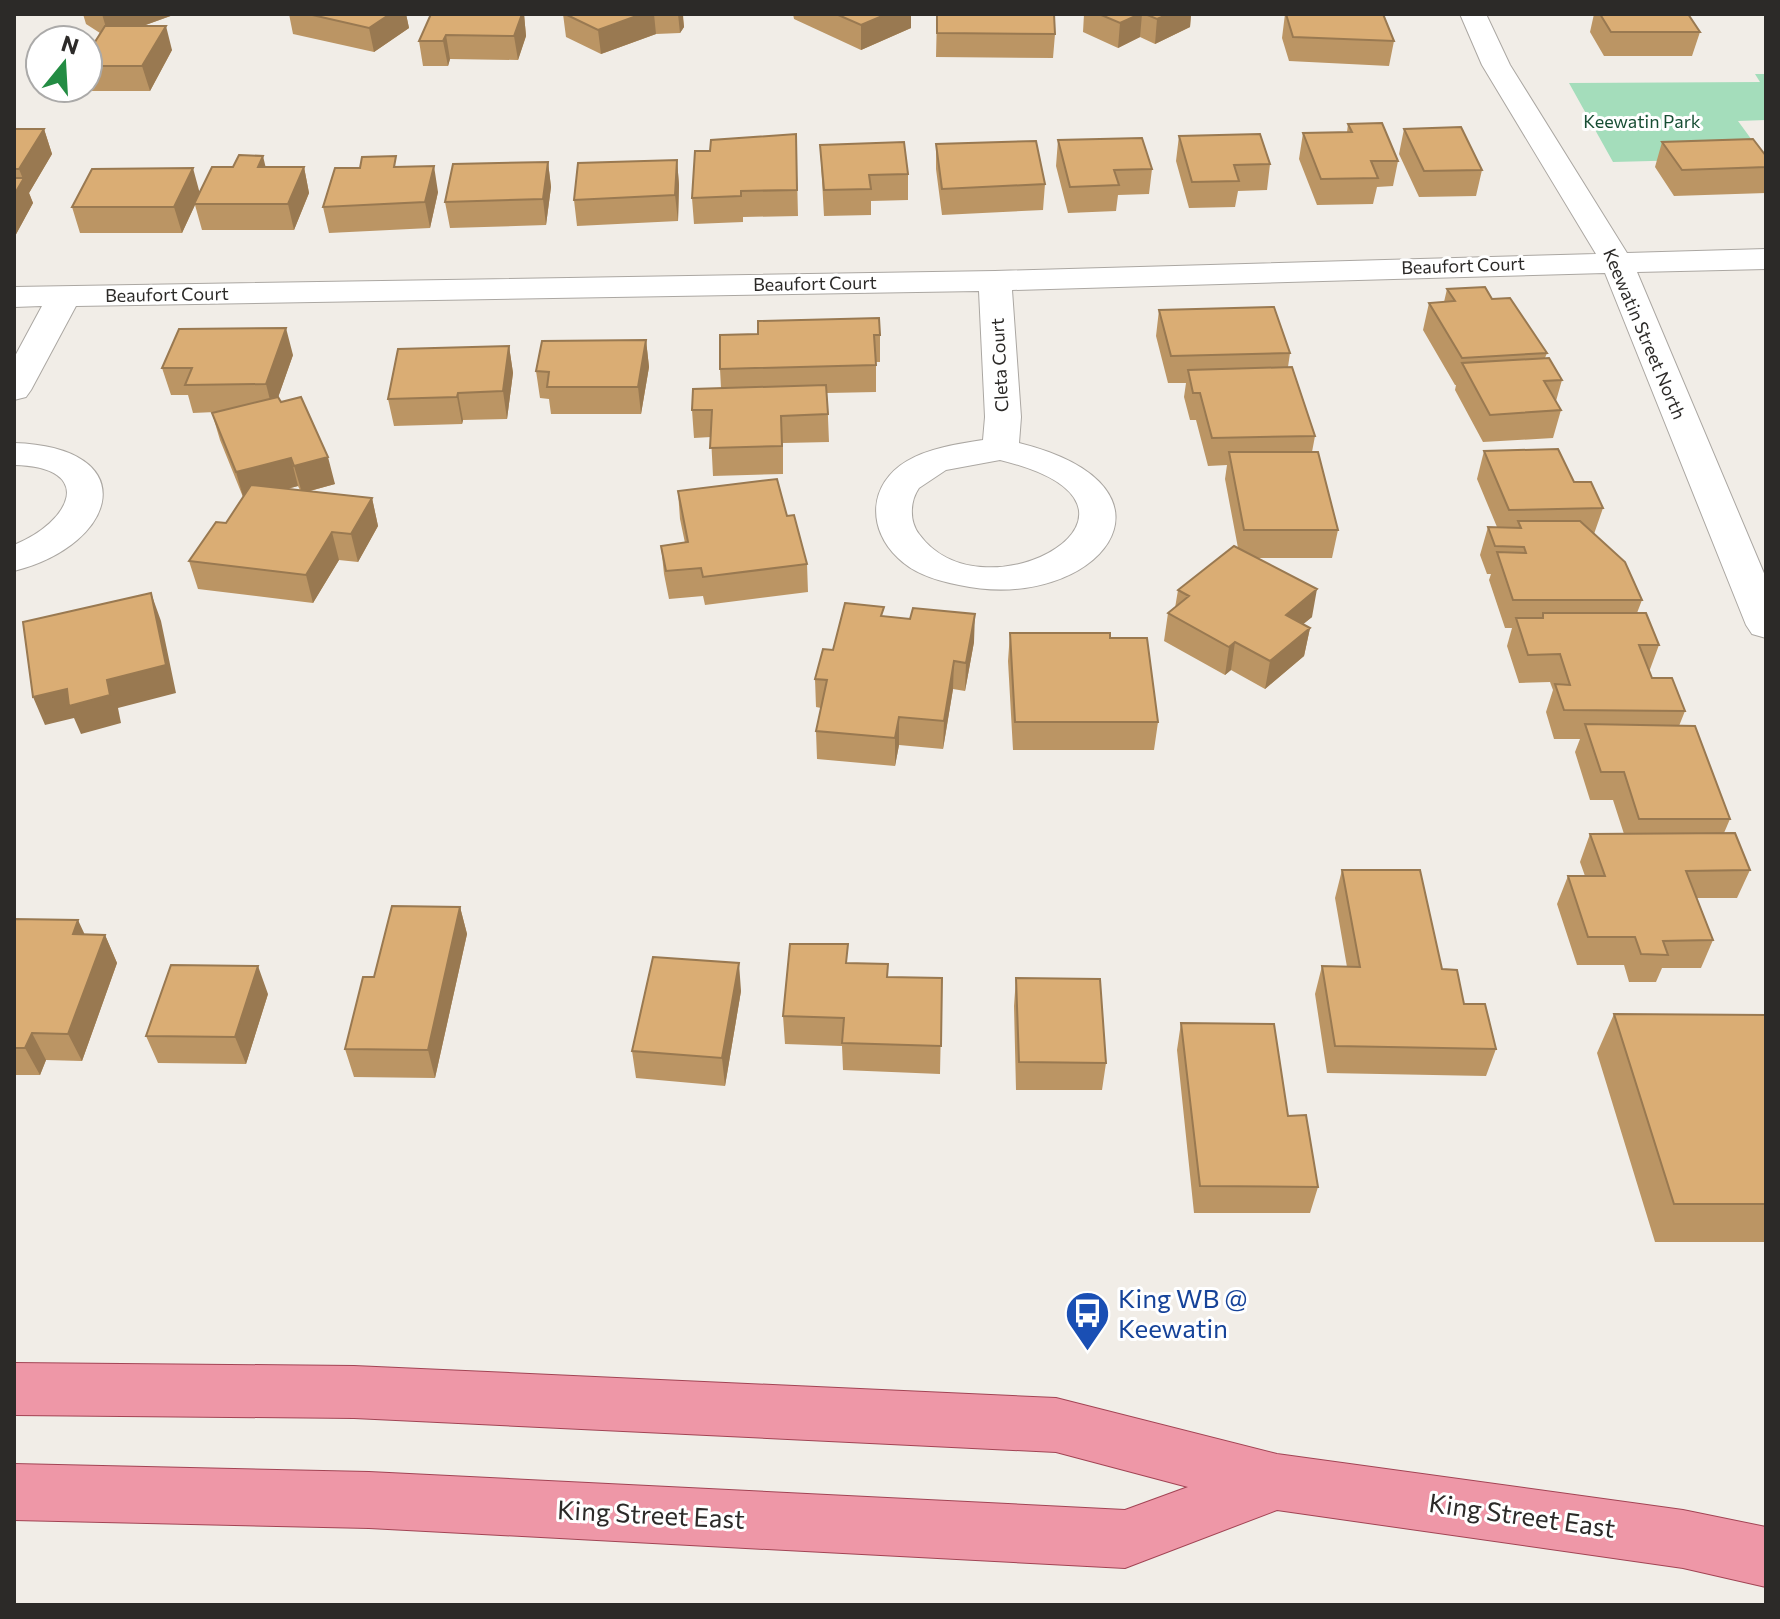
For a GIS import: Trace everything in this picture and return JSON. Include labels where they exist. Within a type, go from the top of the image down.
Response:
[{"type":"main road","name":"King Street East","points":[[14,1389],[354,1392],[1056,1425],[1277,1482],[1683,1539],[1766,1557]]},
{"type":"main road","name":"King Street East","points":[[14,1492],[369,1500],[1125,1539],[1277,1482]]},
{"type":"street","name":"Keewatin Street North","points":[[1473,14],[1496,65],[1616,261],[1766,625]]},
{"type":"street","name":"Beaufort Court","points":[[14,297],[995,281],[1766,259]]},
{"type":"street","name":"Cleta Court","points":[[995,281],[1003,417],[1000,449]]},
{"type":"street","points":[[14,390],[64,297]]},
{"type":"street","points":[[1000,449],[1023,453],[1071,474],[1090,492],[1097,513],[1094,535],[1078,554],[1051,569],[1018,576],[981,577],[947,569],[920,556],[902,539],[893,520],[894,501],[904,482],[922,468],[948,457],[1000,449]]},
{"type":"street","points":[[14,454],[49,457],[71,467],[84,481],[87,499],[78,518],[60,537],[14,559]]},
{"type":"green space","name":"Keewatin Park","points":[[1755,74],[1766,74],[1766,120],[1738,121],[1765,158],[1613,162],[1569,83],[1760,82]]},
{"type":"building","points":[[308,14],[390,14],[369,28]]},
{"type":"building","points":[[431,14],[522,14],[514,36],[446,35],[443,41],[419,41]]},
{"type":"building","points":[[565,14],[642,14],[598,30]]},
{"type":"building","points":[[836,14],[887,14],[861,25]]},
{"type":"building","points":[[937,14],[1054,14],[1055,34],[937,33]]},
{"type":"building","points":[[1099,14],[1140,14],[1120,23]]},
{"type":"building","points":[[1145,14],[1169,14],[1157,19]]},
{"type":"building","points":[[1286,14],[1383,14],[1394,41],[1293,37]]},
{"type":"building","points":[[1600,14],[1688,14],[1700,32],[1611,32]]},
{"type":"building","points":[[166,26],[142,66],[104,66],[104,28]]},
{"type":"building","points":[[1382,123],[1398,161],[1371,161],[1378,178],[1321,179],[1303,133],[1352,132],[1348,124]]},
{"type":"building","points":[[1461,127],[1482,170],[1424,171],[1404,129]]},
{"type":"building","points":[[14,129],[44,129],[19,169],[14,169]]},
{"type":"building","points":[[796,134],[797,190],[741,191],[741,196],[692,198],[695,151],[710,151],[711,140]]},
{"type":"building","points":[[1260,134],[1270,164],[1234,165],[1239,181],[1192,182],[1179,136]]},
{"type":"building","points":[[1142,138],[1152,169],[1114,170],[1119,185],[1070,187],[1058,140]]},
{"type":"building","points":[[1753,139],[1766,156],[1766,167],[1682,170],[1662,142]]},
{"type":"building","points":[[1036,141],[1045,184],[942,189],[936,144]]},
{"type":"building","points":[[904,142],[908,174],[869,175],[871,189],[824,190],[820,145]]},
{"type":"building","points":[[239,155],[263,156],[258,167],[304,167],[288,204],[194,204],[212,167],[233,167]]},
{"type":"building","points":[[396,156],[394,167],[434,166],[425,202],[323,207],[335,168],[360,168],[362,157]]},
{"type":"building","points":[[677,160],[675,195],[574,200],[578,163]]},
{"type":"building","points":[[548,162],[543,199],[445,202],[453,164]]},
{"type":"building","points":[[193,168],[174,207],[72,207],[92,169]]},
{"type":"building","points":[[14,178],[24,178],[14,195]]},
{"type":"building","points":[[1485,287],[1492,299],[1510,298],[1547,353],[1462,358],[1429,303],[1455,301],[1447,289]]},
{"type":"building","points":[[1274,307],[1290,353],[1171,356],[1159,310]]},
{"type":"building","points":[[879,318],[880,335],[874,335],[876,365],[720,369],[720,335],[758,334],[758,321]]},
{"type":"building","points":[[286,328],[266,384],[185,385],[192,368],[162,368],[179,329]]},
{"type":"building","points":[[646,340],[638,387],[547,387],[549,372],[536,371],[542,341]]},
{"type":"building","points":[[509,346],[503,391],[458,393],[457,397],[388,399],[398,349]]},
{"type":"building","points":[[1549,358],[1562,380],[1544,381],[1561,410],[1490,415],[1462,363]]},
{"type":"building","points":[[1292,367],[1315,436],[1212,438],[1200,393],[1193,393],[1188,370]]},
{"type":"building","points":[[826,385],[828,414],[781,416],[782,446],[710,448],[712,410],[692,410],[693,389]]},
{"type":"building","points":[[278,397],[281,402],[301,397],[328,457],[294,466],[291,458],[236,472],[212,413]]},
{"type":"building","points":[[1558,449],[1574,482],[1591,482],[1603,508],[1509,510],[1484,451]]},
{"type":"building","points":[[1229,452],[1318,452],[1338,530],[1244,530]]},
{"type":"building","points":[[777,479],[787,516],[794,515],[807,564],[703,577],[701,568],[666,571],[661,546],[688,542],[678,491]]},
{"type":"building","points":[[251,485],[372,498],[351,534],[332,532],[306,575],[189,561],[216,522],[226,523]]},
{"type":"building","points":[[1518,521],[1580,521],[1625,562],[1642,600],[1513,600],[1497,552],[1526,553],[1524,547],[1495,546],[1488,527],[1521,528]]},
{"type":"building","points":[[1234,546],[1317,589],[1286,615],[1310,628],[1270,661],[1235,642],[1229,647],[1168,613],[1189,596],[1178,590]]},
{"type":"building","points":[[151,593],[166,665],[107,680],[110,695],[69,706],[67,689],[33,697],[23,622]]},
{"type":"building","points":[[845,603],[884,607],[881,616],[910,619],[913,608],[975,614],[966,663],[954,661],[944,721],[899,717],[895,738],[816,731],[827,680],[815,679],[823,649],[833,650]]},
{"type":"building","points":[[1543,613],[1646,613],[1659,645],[1639,645],[1652,678],[1672,678],[1685,711],[1564,710],[1555,684],[1570,685],[1560,654],[1528,655],[1516,618],[1543,618]]},
{"type":"building","points":[[1010,633],[1110,633],[1110,638],[1147,638],[1158,722],[1015,722]]},
{"type":"building","points":[[1585,724],[1695,726],[1730,819],[1639,819],[1624,772],[1601,772]]},
{"type":"building","points":[[1735,833],[1750,870],[1686,871],[1713,940],[1663,941],[1668,955],[1641,954],[1635,937],[1588,937],[1568,876],[1605,876],[1590,834]]},
{"type":"building","points":[[1342,870],[1420,870],[1442,969],[1457,970],[1464,1004],[1485,1004],[1496,1049],[1335,1046],[1322,966],[1360,967]]},
{"type":"building","points":[[392,906],[460,907],[428,1050],[345,1049],[363,977],[374,977]]},
{"type":"building","points":[[14,919],[78,920],[73,934],[105,935],[68,1034],[32,1033],[25,1048],[14,1048]]},
{"type":"building","points":[[790,944],[848,944],[846,963],[888,964],[887,977],[942,978],[941,1046],[842,1043],[844,1018],[783,1016]]},
{"type":"building","points":[[653,957],[739,963],[722,1058],[632,1051]]},
{"type":"building","points":[[171,965],[258,966],[235,1037],[146,1036]]},
{"type":"building","points":[[1016,978],[1100,979],[1106,1063],[1019,1062]]},
{"type":"building","points":[[1614,1014],[1766,1015],[1766,1204],[1674,1204]]},
{"type":"building","points":[[1181,1023],[1274,1024],[1288,1116],[1306,1115],[1318,1187],[1200,1186]]},
{"type":"place","name":"King WB @ Keewatin","points":[[1087,1353]]}]
